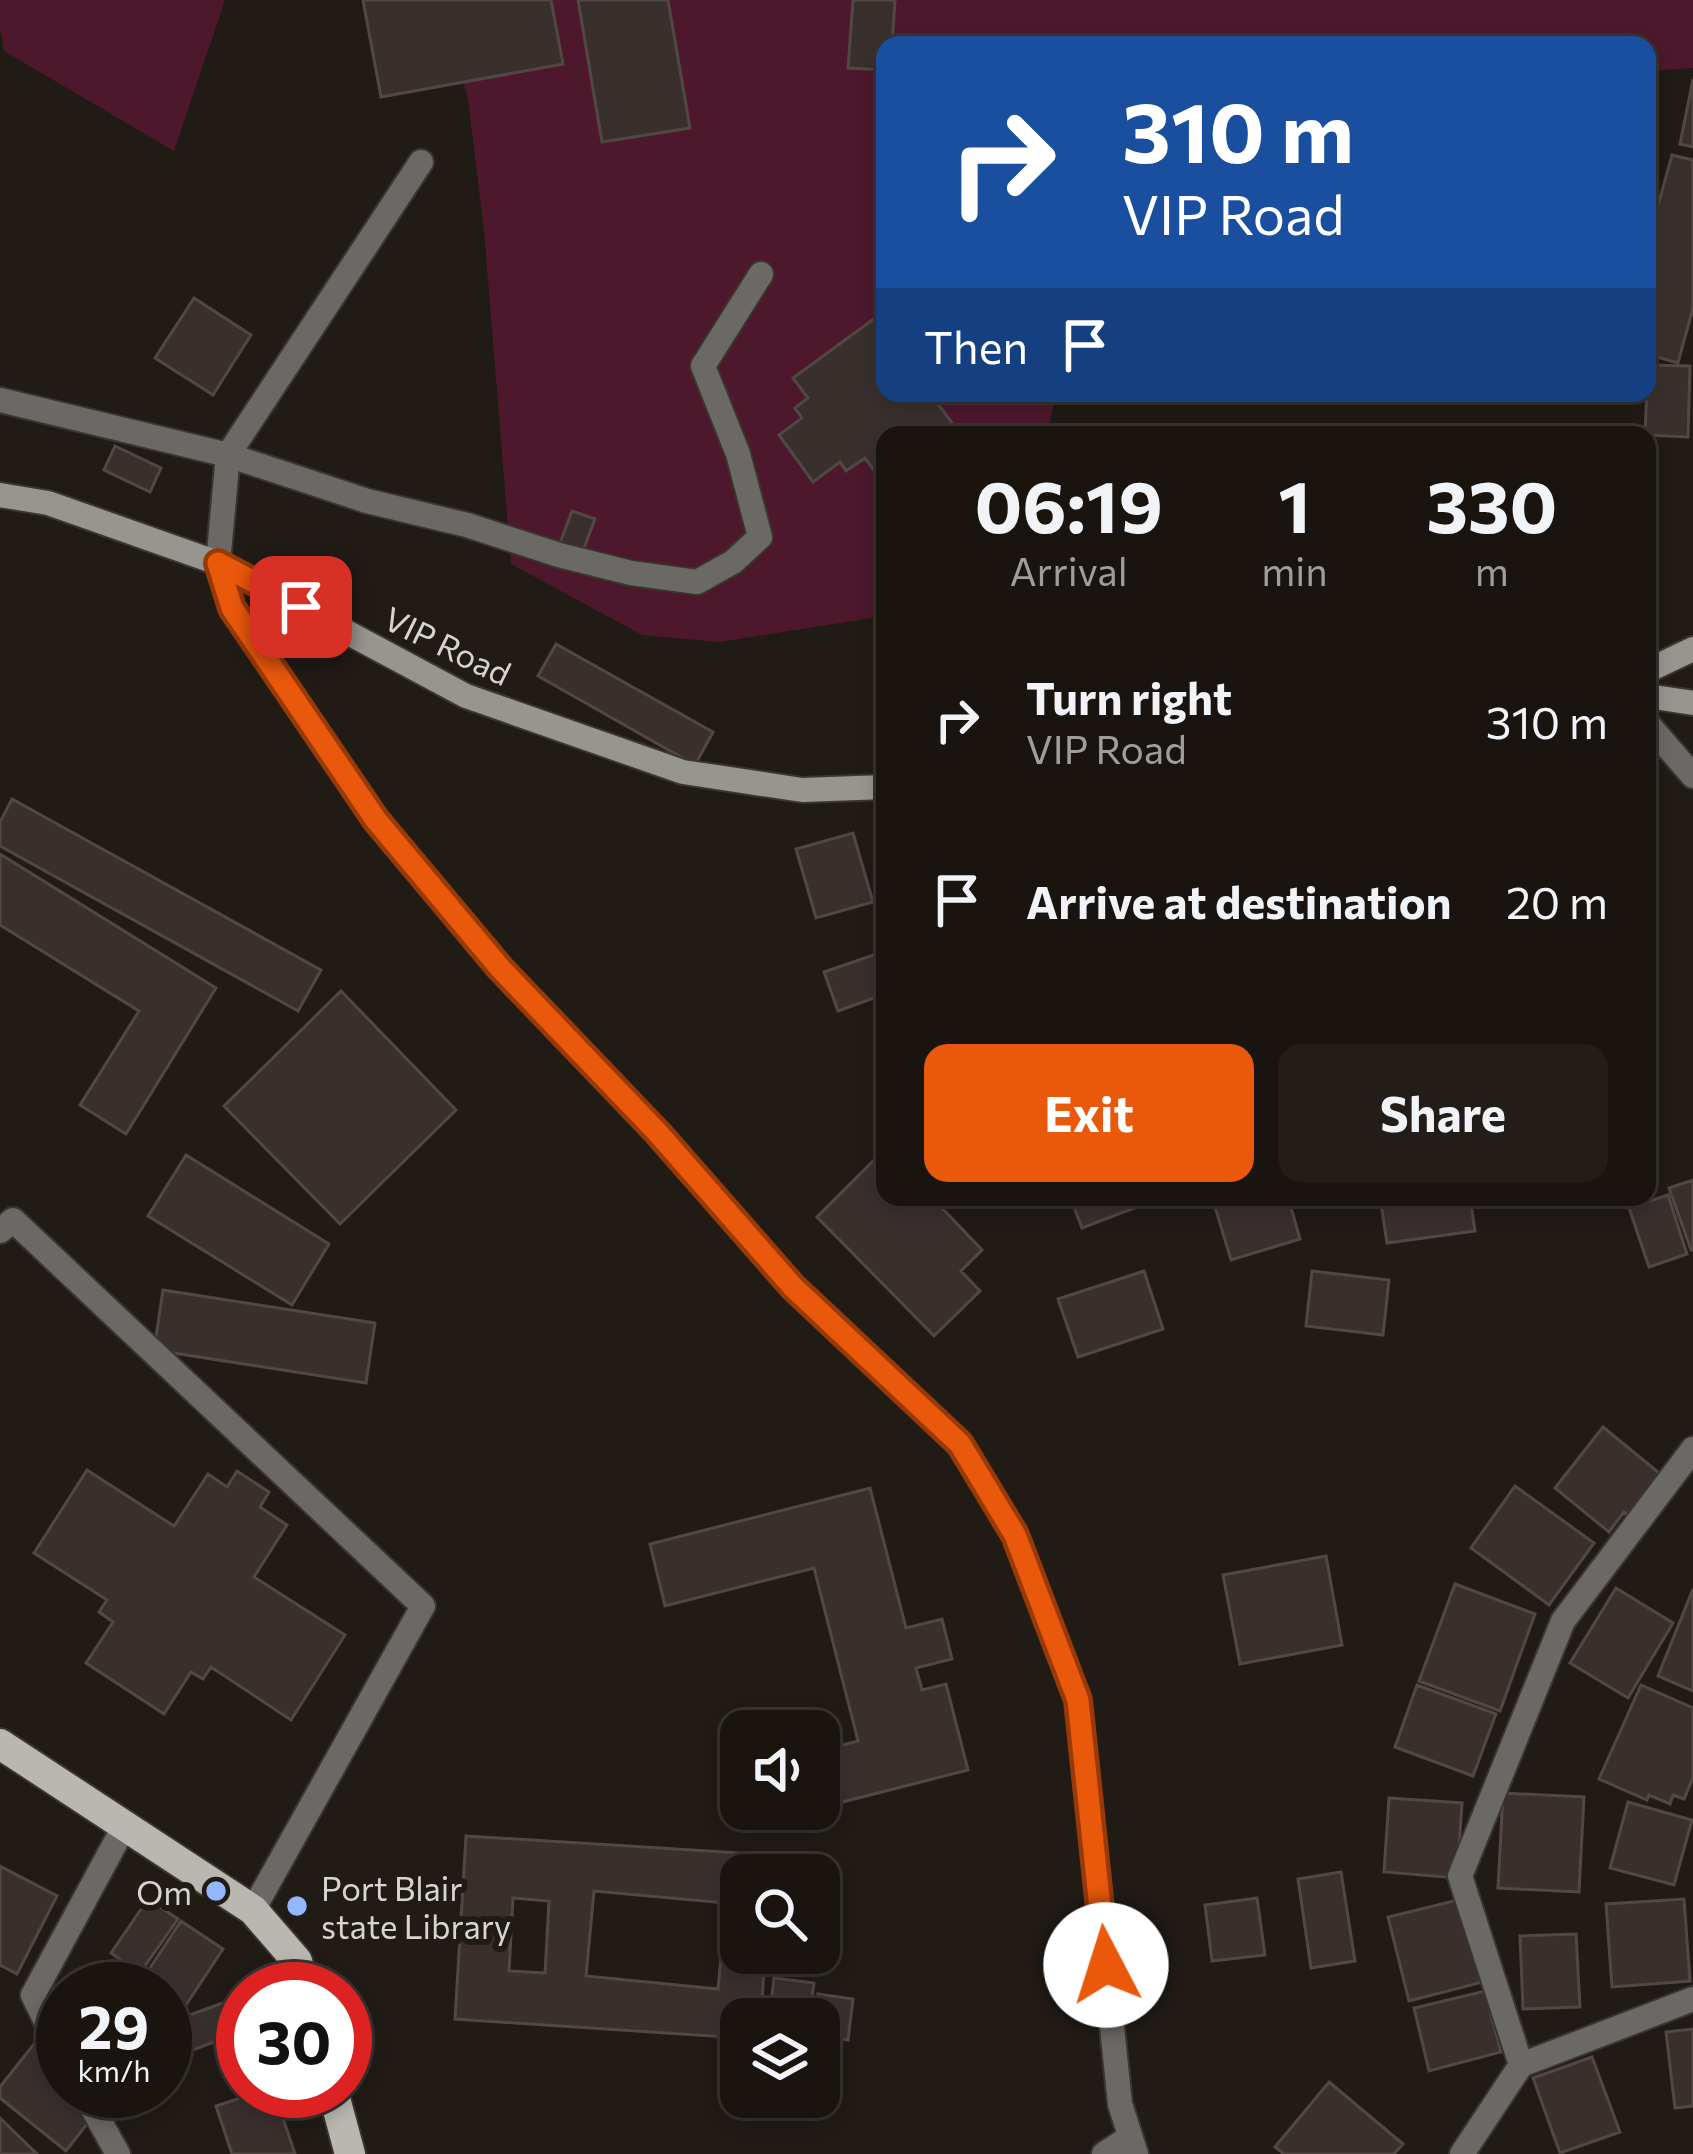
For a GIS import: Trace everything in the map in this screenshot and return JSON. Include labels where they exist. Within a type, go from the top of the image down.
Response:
[{"type":"main road","name":"VIP Road","points":[[0,495],[48,502],[218,563],[466,696],[683,772],[802,790],[876,787]]},
{"type":"main road","points":[[1656,667],[1693,650]]},
{"type":"main road","points":[[1656,698],[1693,704]]},
{"type":"main road","points":[[0,1744],[254,1910],[297,1962]]},
{"type":"main road","points":[[340,2118],[350,2154]]},
{"type":"street","points":[[421,162],[228,455],[218,563],[232,608],[376,820],[500,968],[657,1132],[793,1287],[960,1444],[1015,1535],[1078,1700],[1120,2104],[1133,2146],[1104,2154]]},
{"type":"street","points":[[0,400],[228,455],[559,555],[631,573],[697,582],[733,562],[760,537],[738,454],[703,366],[761,274]]},
{"type":"street","points":[[1656,733],[1693,776]]},
{"type":"street","points":[[0,1232],[14,1220],[423,1606],[254,1910]]},
{"type":"street","points":[[1521,2065],[1460,1876],[1563,1621],[1693,1449]]},
{"type":"street","points":[[51,1962],[124,1825]]},
{"type":"street","points":[[1462,2154],[1521,2065],[1693,1999]]},
{"type":"street","points":[[97,2118],[118,2154]]},
{"type":"shaded area","points":[[0,0],[225,0],[174,151],[4,51]]},
{"type":"shaded area","points":[[441,0],[1693,0],[1693,68],[1656,70],[1656,36],[876,36],[876,402],[1054,402],[1049,426],[876,426],[876,617],[719,642],[642,635],[511,564],[484,231],[468,99]]},
{"type":"building","points":[[363,0],[551,0],[563,64],[381,97]]},
{"type":"building","points":[[578,0],[668,0],[690,128],[602,142]]},
{"type":"building","points":[[853,0],[895,0],[893,36],[876,36],[876,70],[848,68]]},
{"type":"building","points":[[1693,79],[1693,147],[1680,144]]},
{"type":"building","points":[[1672,155],[1693,160],[1693,308],[1678,363],[1656,357],[1656,213]]},
{"type":"building","points":[[194,298],[251,335],[213,395],[155,358]]},
{"type":"building","points":[[875,318],[876,402],[937,402],[954,426],[876,426],[876,473],[865,458],[846,471],[840,462],[813,482],[779,435],[802,418],[795,408],[808,398],[793,378]]},
{"type":"building","points":[[1656,365],[1690,366],[1688,437],[1656,436],[1656,426],[1645,426],[1646,402],[1656,402]]},
{"type":"building","points":[[115,446],[161,468],[150,492],[104,470]]},
{"type":"building","points":[[572,511],[595,519],[583,551],[560,543]]},
{"type":"building","points":[[556,644],[713,732],[695,765],[538,676]]},
{"type":"building","points":[[12,799],[321,970],[298,1011],[0,846],[0,822]]},
{"type":"building","points":[[853,833],[873,902],[816,918],[796,849]]},
{"type":"building","points":[[0,854],[216,988],[126,1134],[80,1105],[139,1011],[0,925]]},
{"type":"building","points":[[876,954],[876,997],[838,1011],[824,972]]},
{"type":"building","points":[[341,991],[456,1110],[340,1224],[224,1106]]},
{"type":"building","points":[[186,1155],[329,1244],[292,1305],[148,1216]]},
{"type":"building","points":[[876,1158],[876,1206],[946,1206],[943,1209],[982,1250],[961,1271],[980,1291],[934,1336],[817,1217]]},
{"type":"building","points":[[1693,1180],[1693,1250],[1691,1250],[1669,1188]]},
{"type":"building","points":[[1668,1195],[1687,1254],[1649,1267],[1629,1208],[1656,1206],[1656,1199]]},
{"type":"building","points":[[1073,1206],[1140,1206],[1082,1228]]},
{"type":"building","points":[[1215,1206],[1291,1206],[1300,1239],[1231,1260]]},
{"type":"building","points":[[1381,1206],[1471,1206],[1475,1231],[1387,1243]]},
{"type":"building","points":[[1144,1271],[1163,1329],[1078,1357],[1058,1299]]},
{"type":"building","points":[[1312,1271],[1389,1280],[1383,1335],[1306,1326]]},
{"type":"building","points":[[163,1290],[375,1323],[366,1383],[154,1350]]},
{"type":"building","points":[[1603,1427],[1664,1477],[1632,1518],[1624,1512],[1609,1532],[1555,1488]]},
{"type":"building","points":[[87,1470],[174,1526],[208,1474],[227,1487],[237,1471],[269,1492],[260,1507],[287,1525],[254,1577],[345,1635],[291,1720],[211,1667],[203,1679],[191,1672],[164,1714],[86,1663],[113,1622],[99,1612],[107,1600],[34,1553]]},
{"type":"building","points":[[1515,1486],[1594,1543],[1549,1605],[1471,1548]]},
{"type":"building","points":[[870,1488],[906,1628],[942,1619],[952,1659],[916,1668],[922,1690],[946,1684],[968,1770],[840,1803],[840,1746],[858,1741],[814,1568],[665,1606],[650,1544]]},
{"type":"building","points":[[1326,1556],[1342,1645],[1240,1664],[1223,1575]]},
{"type":"building","points":[[1455,1584],[1535,1614],[1500,1711],[1419,1681]]},
{"type":"building","points":[[1616,1588],[1673,1623],[1628,1698],[1570,1663]]},
{"type":"building","points":[[1693,1589],[1693,1691],[1658,1676]]},
{"type":"building","points":[[1417,1685],[1496,1714],[1473,1776],[1395,1747]]},
{"type":"building","points":[[1641,1685],[1693,1708],[1693,1778],[1684,1799],[1673,1795],[1670,1804],[1649,1795],[1647,1800],[1599,1779]]},
{"type":"building","points":[[1503,1793],[1584,1797],[1579,1892],[1498,1888]]},
{"type":"building","points":[[1389,1798],[1462,1803],[1457,1878],[1384,1872]]},
{"type":"building","points":[[1628,1802],[1692,1820],[1674,1885],[1610,1868]]},
{"type":"building","points":[[466,1836],[755,1854],[720,1854],[720,1902],[594,1891],[586,1976],[718,1989],[720,1968],[720,1974],[764,1974],[762,1998],[720,1998],[720,2037],[455,2019]],"holes":[[[513,1898],[549,1901],[545,1973],[509,1971]]]},
{"type":"building","points":[[0,1866],[57,1896],[17,1974],[0,1965]]},
{"type":"building","points":[[1341,1872],[1355,1961],[1311,1968],[1298,1879]]},
{"type":"building","points":[[1257,1898],[1265,1955],[1212,1961],[1205,1905]]},
{"type":"building","points":[[148,1899],[178,1919],[148,1962],[124,1962],[111,1953]]},
{"type":"building","points":[[1462,1899],[1483,1982],[1409,2001],[1388,1917]]},
{"type":"building","points":[[1684,1899],[1690,1981],[1612,1987],[1606,1904]]},
{"type":"building","points":[[181,1921],[223,1949],[192,1996],[192,1962],[154,1962]]},
{"type":"building","points":[[1576,1934],[1580,2007],[1523,2009],[1520,1936]]},
{"type":"building","points":[[774,1978],[814,1983],[812,1998],[772,1998]]},
{"type":"building","points":[[1485,1991],[1501,2052],[1429,2071],[1414,2008]]},
{"type":"building","points":[[818,1994],[853,1999],[848,2040],[840,2039],[840,1998],[818,1998]]},
{"type":"building","points":[[216,2005],[216,2041],[192,2050],[192,2014]]},
{"type":"building","points":[[1693,2029],[1693,2106],[1675,2108],[1666,2032]]},
{"type":"building","points":[[36,2041],[36,2118],[92,2118],[66,2151],[0,2098],[0,2087]]},
{"type":"building","points":[[1592,2057],[1620,2132],[1560,2153],[1533,2078]]},
{"type":"building","points":[[1329,2082],[1403,2144],[1394,2154],[1284,2154],[1275,2147]]},
{"type":"building","points":[[0,2118],[37,2154],[0,2154]]},
{"type":"building","points":[[220,2118],[283,2118],[295,2154],[232,2154]]},
{"type":"place","name":"Om","points":[[216,1891]]},
{"type":"place","name":"Port Blair state Library","points":[[297,1906]]},
{"type":"route","points":[[301,607],[218,563],[232,608],[376,820],[500,968],[657,1132],[793,1287],[960,1444],[1015,1535],[1078,1700],[1106,1965]]}]
